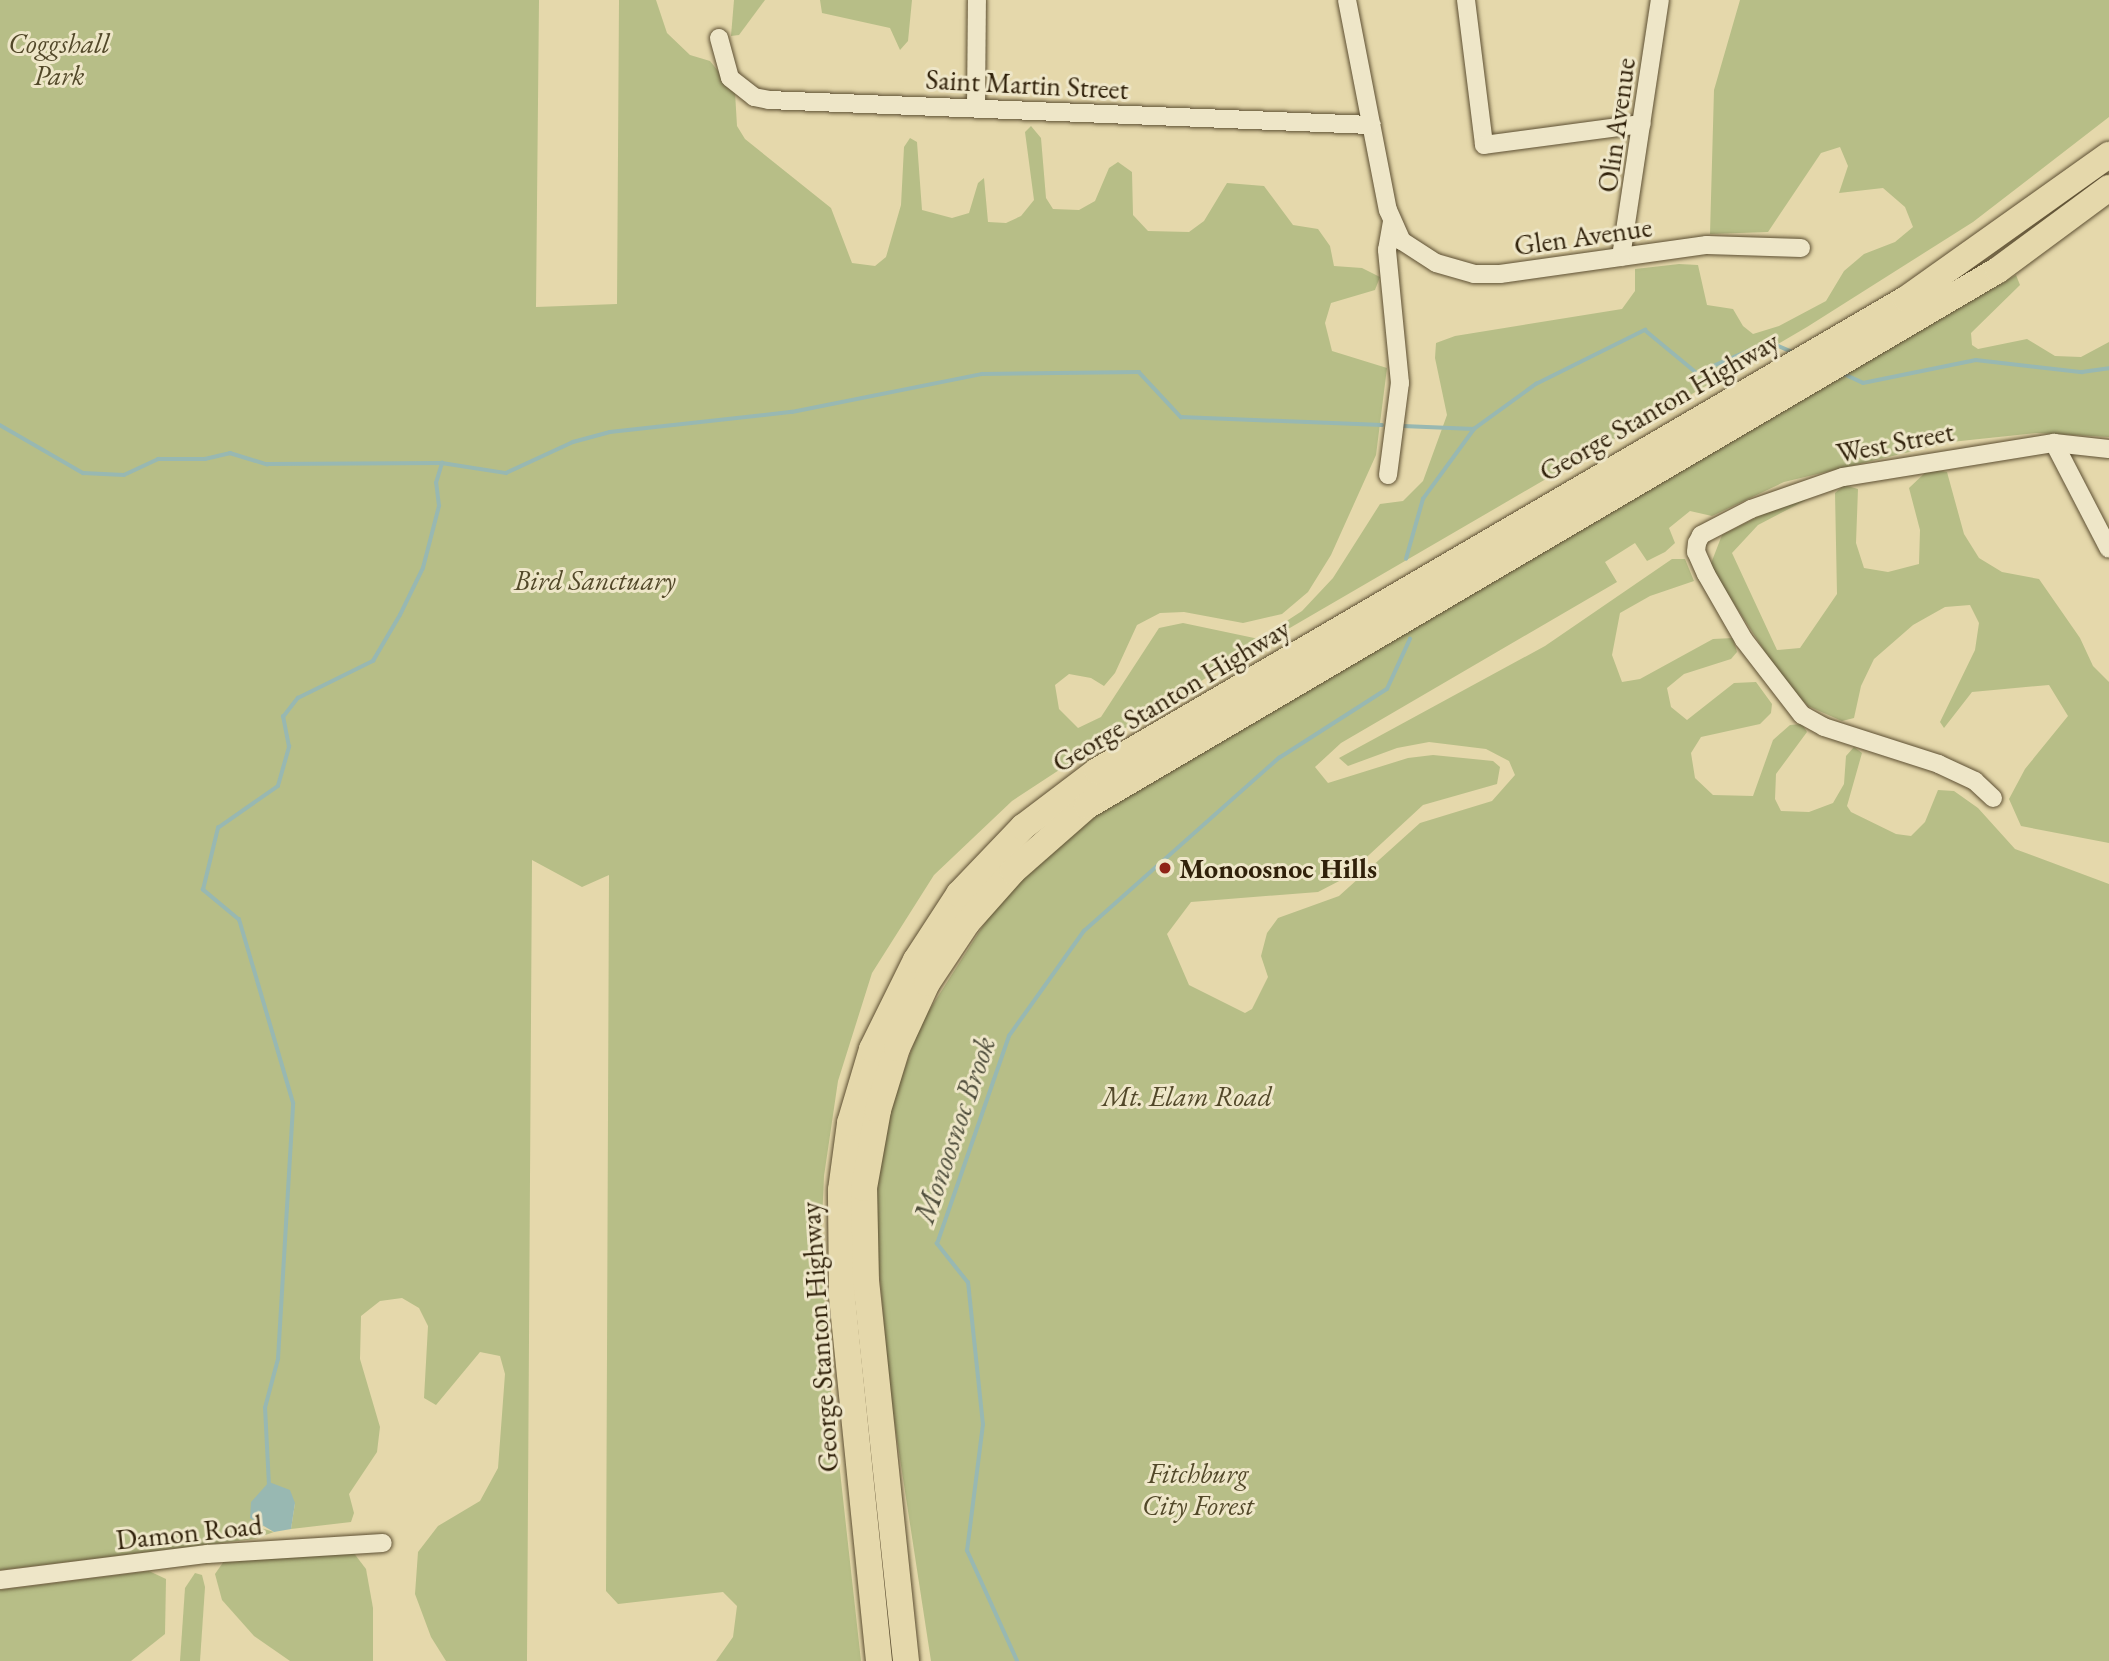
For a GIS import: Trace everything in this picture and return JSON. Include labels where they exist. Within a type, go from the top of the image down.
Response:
[{"type":"highway","name":"George Stanton Highway","points":[[906,1661],[866,1281],[864,1188],[878,1110],[897,1048],[927,983],[958,934],[1003,882],[1087,806],[1825,359],[1957,267],[2109,155]]},
{"type":"highway","name":"George Stanton Highway","points":[[879,1661],[842,1294],[841,1190],[850,1123],[872,1049],[916,960],[951,905],[1023,827],[1097,771],[1783,370],[1863,351],[1998,270],[2109,188]]},
{"type":"street","points":[[976,108],[978,0]]},
{"type":"street","points":[[1347,0],[1392,222],[1387,250],[1399,383],[1388,475]]},
{"type":"street","points":[[1466,0],[1485,145],[1642,124]]},
{"type":"street","name":"Olin Avenue","points":[[1620,257],[1660,0]]},
{"type":"street","name":"Saint Martin Street","points":[[719,38],[730,78],[754,97],[1371,125]]},
{"type":"street","name":"Glen Avenue","points":[[1392,222],[1402,241],[1423,256],[1474,274],[1519,272],[1707,245],[1801,248]]},
{"type":"street","points":[[2054,443],[2109,550]]},
{"type":"street","name":"West Street","points":[[1993,798],[1975,781],[1939,764],[1824,727],[1802,715],[1760,665],[1706,574],[1696,552],[1701,535],[1751,509],[1843,477],[2054,443],[2109,449]]},
{"type":"street","name":"Damon Road","points":[[0,1580],[207,1554],[383,1543]]},
{"type":"green space","points":[[0,0],[539,0],[536,307],[617,304],[619,0],[656,0],[667,33],[690,55],[710,61],[735,92],[737,126],[745,139],[831,208],[852,263],[875,266],[886,257],[901,205],[904,147],[910,138],[917,142],[922,210],[952,218],[969,213],[978,183],[984,178],[988,222],[1006,223],[1021,216],[1034,200],[1025,132],[1031,126],[1041,138],[1046,198],[1053,209],[1079,210],[1095,201],[1109,168],[1118,162],[1132,172],[1133,215],[1148,231],[1189,232],[1204,221],[1227,183],[1264,186],[1293,225],[1318,229],[1330,246],[1334,266],[1362,268],[1380,277],[1375,290],[1331,303],[1325,323],[1332,351],[1387,368],[1376,455],[1331,555],[1308,592],[1282,614],[1243,623],[1184,612],[1160,613],[1137,625],[1115,673],[1104,686],[1091,678],[1069,674],[1055,685],[1059,709],[1078,728],[1101,717],[1159,628],[1183,623],[1259,639],[1302,611],[1333,578],[1380,504],[1403,501],[1423,481],[1447,415],[1435,358],[1436,343],[1455,336],[1622,309],[1635,291],[1635,269],[1679,264],[1698,265],[1707,305],[1733,309],[1743,326],[1753,334],[1779,326],[1826,301],[1844,271],[1864,254],[1895,242],[1913,227],[1905,207],[1883,188],[1839,193],[1848,166],[1840,147],[1821,153],[1768,232],[1710,234],[1714,90],[1740,0],[2109,0],[2109,117],[1973,222],[1807,327],[1235,660],[1085,753],[1012,801],[934,875],[872,973],[838,1081],[824,1176],[821,1244],[829,1372],[861,1661],[716,1661],[733,1637],[737,1606],[723,1592],[618,1604],[606,1591],[609,875],[582,887],[532,860],[527,1661],[446,1661],[431,1637],[415,1594],[418,1552],[438,1526],[480,1501],[498,1468],[505,1374],[500,1356],[480,1352],[436,1405],[424,1398],[428,1326],[419,1308],[402,1298],[380,1301],[361,1316],[360,1359],[380,1427],[377,1452],[349,1494],[354,1513],[351,1522],[291,1529],[295,1503],[261,1528],[274,1532],[254,1539],[0,1570]]},
{"type":"green space","points":[[734,0],[765,0],[739,35],[731,36]]},
{"type":"green space","points":[[820,0],[912,0],[908,41],[900,50],[890,28],[822,13]]},
{"type":"green space","points":[[2016,275],[2020,285],[1971,333],[1972,345],[1978,349],[2027,339],[2055,356],[2081,357],[2109,342],[2109,437],[2036,433],[1951,442],[1784,482],[1712,516],[1690,511],[1669,528],[1675,543],[1665,552],[1647,561],[1635,543],[1605,562],[1617,582],[1341,743],[1315,767],[1328,783],[1408,758],[1433,755],[1493,761],[1500,767],[1497,784],[1423,805],[1343,879],[1318,892],[1191,902],[1167,934],[1189,985],[1245,1013],[1252,1009],[1268,977],[1261,956],[1267,933],[1278,918],[1339,896],[1420,823],[1492,801],[1515,775],[1509,761],[1486,749],[1429,742],[1397,748],[1348,766],[1339,758],[1545,646],[1672,559],[1685,559],[1694,581],[1650,596],[1620,613],[1612,655],[1622,682],[1640,679],[1713,639],[1733,638],[1737,652],[1731,659],[1684,674],[1667,688],[1671,707],[1687,720],[1734,683],[1756,682],[1772,704],[1771,713],[1760,724],[1701,737],[1691,753],[1695,778],[1713,795],[1753,796],[1773,740],[1790,725],[1802,724],[1807,732],[1776,774],[1775,799],[1781,811],[1809,812],[1833,803],[1844,784],[1846,756],[1854,747],[1862,753],[1847,806],[1851,812],[1896,834],[1911,836],[1925,822],[1938,790],[1954,791],[1978,808],[2015,849],[2109,884],[2109,1661],[931,1661],[891,1400],[877,1247],[876,1183],[891,1107],[921,1023],[1002,896],[1051,848],[1140,782]]},
{"type":"green space","points":[[1929,469],[1947,472],[1964,534],[1979,558],[2002,572],[2039,579],[2080,638],[2093,666],[2109,682],[2109,843],[2021,826],[2009,799],[2025,769],[2068,716],[2049,685],[1972,692],[1944,728],[1940,722],[1975,650],[1979,623],[1970,605],[1945,607],[1913,625],[1874,659],[1861,686],[1854,718],[1842,721],[1808,706],[1785,683],[1710,566],[1722,535],[1801,495],[1806,500],[1758,525],[1732,553],[1777,650],[1800,648],[1837,594],[1835,493],[1844,485],[1858,489],[1856,543],[1864,568],[1888,572],[1919,564],[1920,530],[1909,488]]},
{"type":"green space","points":[[353,1552],[366,1569],[373,1608],[373,1661],[290,1661],[254,1636],[222,1600],[215,1574],[224,1561]]},
{"type":"green space","points":[[149,1571],[166,1579],[165,1634],[131,1661],[0,1661],[0,1590]]},
{"type":"green space","points":[[195,1573],[202,1575],[205,1587],[200,1661],[180,1661],[185,1588]]},
{"type":"water","points":[[269,1482],[290,1490],[295,1503],[291,1529],[274,1532],[250,1518],[251,1502]]},
{"type":"waterway","name":"Monoosnoc Brook","points":[[1406,559],[1423,499],[1474,429],[1536,384],[1645,330],[1697,373],[1769,342],[1793,352]]},
{"type":"waterway","name":"Monoosnoc Brook","points":[[1842,373],[1863,383],[1976,360],[2082,372],[2109,368]]},
{"type":"waterway","points":[[0,425],[83,473],[124,475],[158,459],[205,459],[230,453],[267,464],[442,463],[506,473],[573,442],[610,432],[792,412],[982,374],[1139,372],[1181,417],[1382,425]]},
{"type":"waterway","points":[[1403,426],[1474,429]]},
{"type":"waterway","points":[[269,1486],[265,1408],[278,1359],[293,1103],[239,920],[203,890],[218,828],[278,786],[289,747],[283,717],[298,698],[373,661],[400,615],[423,568],[439,506],[436,483],[442,463]]},
{"type":"waterway","name":"Monoosnoc Brook","points":[[1017,1661],[967,1551],[983,1425],[968,1283],[937,1244],[1009,1036],[1084,931],[1279,758],[1387,689],[1410,639]]},
{"type":"place","name":"Monoosnoc Hills","points":[[1165,868]]},
{"type":"park label","name":"Coggshall Park","points":[[59,59]]},
{"type":"park label","name":"Bird Sanctuary","points":[[595,580]]},
{"type":"park label","name":"Mt. Elam Road","points":[[1187,1096]]},
{"type":"park label","name":"Fitchburg City Forest","points":[[1198,1489]]}]
